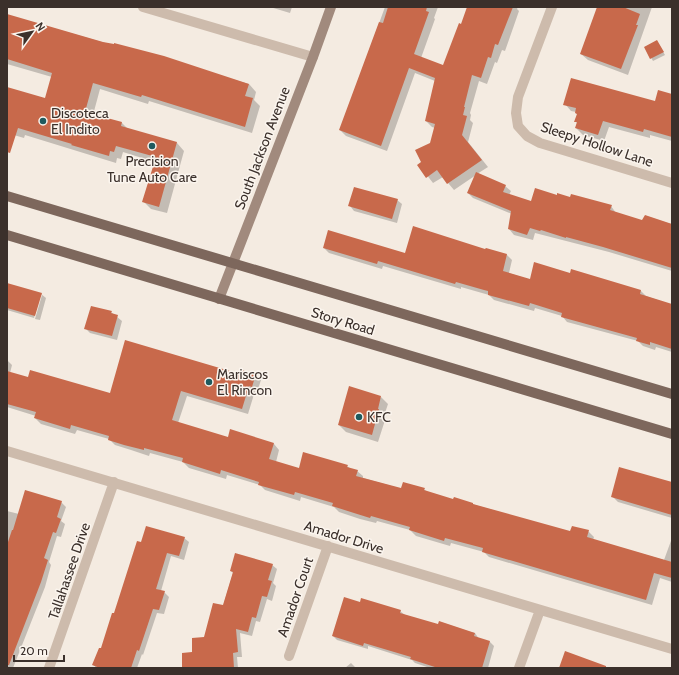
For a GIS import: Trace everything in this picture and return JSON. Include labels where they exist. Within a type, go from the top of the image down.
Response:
[{"type":"main road","name":"South Jackson Avenue","points":[[219,299],[331,7]]},
{"type":"main road","name":"Story Road","points":[[7,196],[672,394]]},
{"type":"main road","name":"Story Road","points":[[7,235],[672,434]]},
{"type":"street","points":[[144,7],[312,58]]},
{"type":"street","name":"Sleepy Hollow Lane","points":[[552,7],[518,97],[516,113],[518,126],[527,136],[540,143],[672,183]]},
{"type":"street","name":"Amador Drive","points":[[7,451],[672,649]]},
{"type":"street","name":"Tallahassee Drive","points":[[50,668],[114,482]]},
{"type":"street","name":"Amador Court","points":[[289,656],[328,546]]},
{"type":"street","points":[[519,668],[540,610]]},
{"type":"building","points":[[388,7],[427,7],[426,11],[429,12],[414,54],[443,65],[459,23],[461,24],[467,7],[513,7],[498,45],[495,44],[491,58],[488,57],[481,78],[472,75],[464,107],[463,115],[467,116],[462,135],[482,160],[447,184],[437,170],[426,178],[417,165],[421,162],[415,150],[430,143],[435,124],[425,121],[435,78],[409,68],[381,146],[339,130],[379,22],[383,23]]},
{"type":"building","points":[[597,7],[623,7],[640,14],[636,25],[638,25],[621,69],[580,54]]},
{"type":"building","points":[[7,14],[103,42],[114,43],[164,56],[249,84],[245,96],[253,98],[245,127],[142,95],[141,97],[93,83],[85,112],[122,122],[121,126],[177,142],[159,207],[142,202],[156,157],[116,146],[114,152],[110,151],[109,156],[18,128],[10,153],[7,152],[7,87],[45,98],[52,73],[7,59]]},
{"type":"building","points":[[657,40],[664,52],[650,59],[644,47]]},
{"type":"building","points":[[571,78],[655,101],[658,90],[672,94],[672,137],[644,129],[643,132],[603,121],[598,135],[575,128],[577,122],[574,122],[577,114],[575,113],[576,108],[563,105]]},
{"type":"building","points":[[476,172],[506,185],[503,192],[531,201],[535,188],[557,195],[557,193],[570,197],[571,194],[612,205],[610,210],[642,220],[645,215],[672,224],[672,268],[541,230],[530,228],[527,235],[508,229],[511,211],[467,193]]},
{"type":"building","points":[[354,187],[398,199],[392,219],[348,206]]},
{"type":"building","points":[[413,226],[485,249],[507,254],[503,271],[530,279],[534,262],[570,273],[571,269],[641,290],[640,294],[672,304],[672,349],[650,342],[650,345],[636,341],[637,338],[561,317],[562,313],[530,303],[529,306],[488,295],[488,291],[456,282],[455,284],[378,261],[377,264],[323,248],[328,230],[405,253]]},
{"type":"building","points":[[7,283],[42,293],[35,316],[7,308]]},
{"type":"building","points":[[91,306],[112,311],[111,313],[118,315],[112,336],[84,329]]},
{"type":"building","points":[[125,340],[240,374],[241,370],[256,374],[252,387],[249,386],[242,409],[181,391],[172,420],[228,437],[230,429],[274,443],[269,459],[299,468],[303,452],[348,465],[347,467],[358,470],[356,476],[401,488],[403,482],[425,488],[424,490],[453,499],[454,497],[473,504],[570,531],[572,526],[589,530],[587,537],[672,562],[672,578],[654,573],[646,600],[482,552],[483,548],[445,538],[444,541],[409,530],[410,527],[371,516],[370,518],[332,506],[333,503],[295,492],[294,495],[258,485],[259,482],[221,470],[220,474],[182,462],[183,458],[144,448],[144,450],[124,445],[108,440],[109,436],[71,425],[70,429],[34,418],[36,412],[7,404],[7,371],[28,377],[30,370],[110,393]]},
{"type":"building","name":"KFC","points":[[349,386],[381,396],[372,435],[338,425]]},
{"type":"building","points":[[619,467],[672,482],[672,515],[611,497]]},
{"type":"building","points":[[25,490],[62,501],[57,517],[61,519],[56,533],[53,532],[44,558],[48,560],[41,582],[9,665],[7,665],[7,545]]},
{"type":"building","points":[[146,526],[185,537],[179,556],[167,553],[156,589],[165,591],[159,610],[153,609],[139,651],[137,650],[131,668],[100,668],[92,665],[99,648],[101,648],[112,613],[114,613],[137,541],[141,542]]},
{"type":"building","points":[[235,553],[273,564],[268,580],[272,581],[267,597],[262,596],[256,618],[252,617],[248,632],[236,629],[238,652],[233,653],[234,668],[182,668],[182,653],[192,652],[192,638],[204,637],[213,603],[223,605],[233,572],[230,571]]},
{"type":"building","points":[[344,597],[360,602],[361,598],[401,610],[400,613],[438,624],[439,621],[475,633],[474,636],[490,641],[482,668],[438,668],[410,659],[411,657],[364,643],[363,646],[332,636]]},
{"type":"building","points":[[565,651],[606,666],[606,668],[559,668]]},
{"type":"place","name":"Discoteca El Indito","points":[[43,121]]},
{"type":"place","name":"Precision Tune Auto Care","points":[[152,146]]},
{"type":"place","name":"Mariscos El Rincon","points":[[209,382]]},
{"type":"place","name":"KFC","points":[[359,417]]}]
